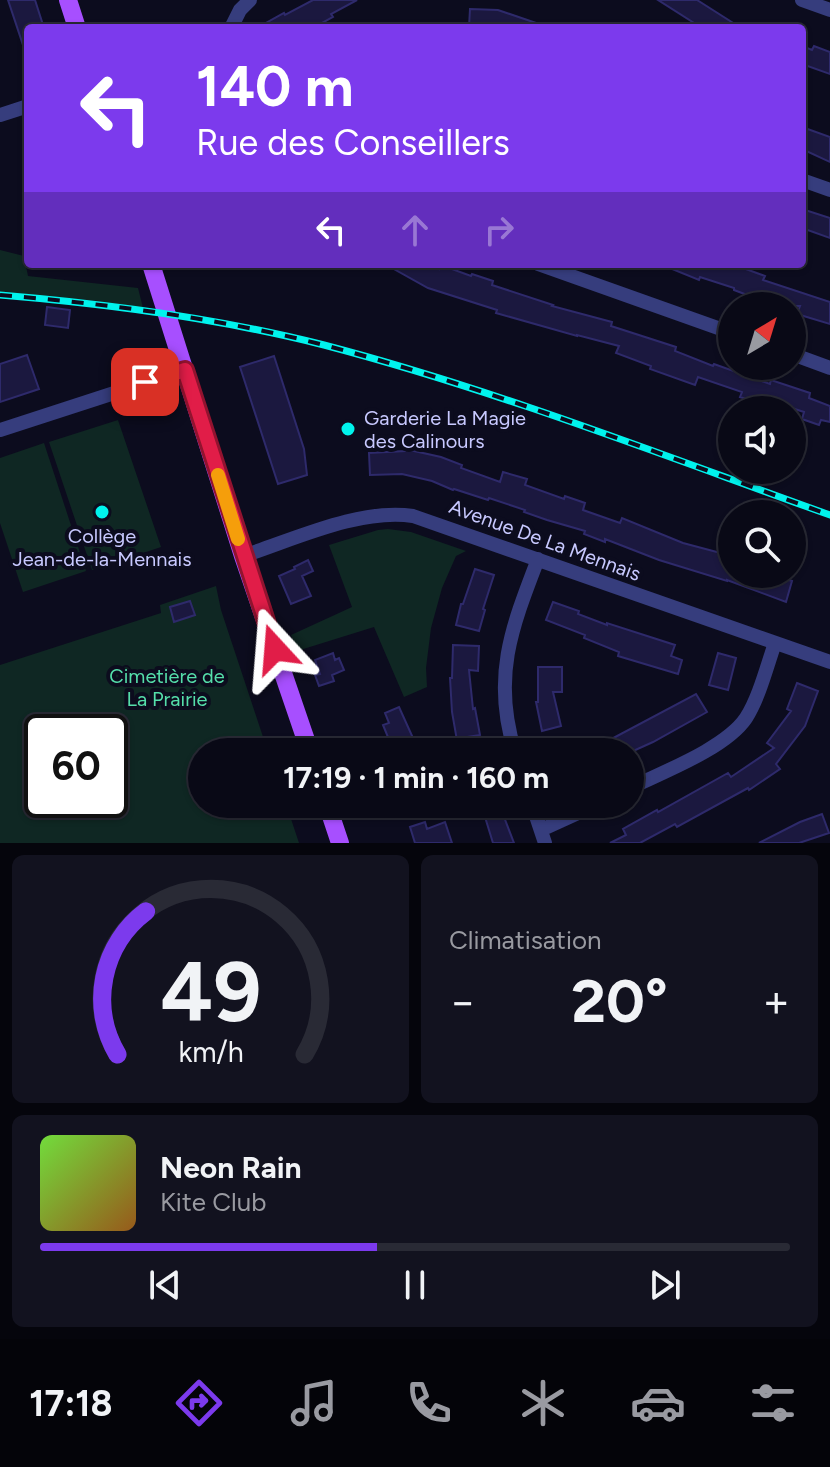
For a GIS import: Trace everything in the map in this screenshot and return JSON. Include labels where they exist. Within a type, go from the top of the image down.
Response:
[{"type":"main road","points":[[68,0],[76,24]]},
{"type":"main road","points":[[152,268],[243,556],[305,738]]},
{"type":"main road","points":[[332,818],[340,843]]},
{"type":"street","points":[[233,24],[250,0]]},
{"type":"street","points":[[802,0],[830,10]]},
{"type":"street","points":[[0,115],[24,107]]},
{"type":"street","points":[[806,181],[830,190]]},
{"type":"street","points":[[549,268],[718,328]]},
{"type":"street","points":[[806,359],[830,368]]},
{"type":"street","points":[[0,430],[185,370]]},
{"type":"street","name":"Avenue De La Mennais","points":[[243,556],[350,520],[391,513],[413,516],[830,662]]},
{"type":"street","points":[[512,738],[505,710],[505,667],[513,627],[538,559]]},
{"type":"street","points":[[644,781],[711,748],[734,731],[751,709],[775,643]]},
{"type":"street","points":[[543,836],[574,818]]},
{"type":"green space","points":[[0,250],[24,256],[28,276],[138,288],[143,308],[98,301],[0,292]]},
{"type":"green space","points":[[118,420],[161,547],[92,570],[49,442]]},
{"type":"green space","points":[[44,443],[86,571],[23,592],[0,523],[0,458]]},
{"type":"green space","points":[[388,529],[411,532],[466,551],[456,556],[442,588],[431,628],[427,687],[404,697],[374,627],[297,651],[291,635],[352,607],[329,545]]},
{"type":"green space","name":"Cimetière de La Prairie","points":[[216,586],[263,738],[188,738],[188,818],[291,818],[299,843],[0,843],[0,665],[161,613],[160,605]]},
{"type":"building","points":[[8,0],[35,0],[43,24],[24,24],[24,48]]},
{"type":"building","points":[[313,0],[357,0],[331,14],[333,17],[320,24],[264,24]]},
{"type":"building","points":[[658,0],[697,0],[735,24],[696,24]]},
{"type":"building","points":[[470,9],[498,10],[539,24],[469,24]]},
{"type":"building","points":[[814,46],[830,52],[830,74],[806,65],[806,48],[812,50]]},
{"type":"building","points":[[806,128],[830,137],[830,162],[806,151]]},
{"type":"building","points":[[806,210],[830,218],[830,238],[806,229]]},
{"type":"building","points":[[392,268],[449,268],[493,281],[492,285],[552,306],[612,322],[611,326],[676,347],[675,351],[718,365],[718,380],[759,380],[770,384],[771,380],[810,393],[809,398],[830,406],[830,422],[821,420],[819,425],[806,420],[806,396],[740,396],[742,392],[698,377],[695,385],[616,353],[619,346],[496,313],[497,310],[428,288]]},
{"type":"building","points":[[670,268],[743,268],[765,276],[763,280],[800,292],[739,292],[700,277],[699,280]]},
{"type":"building","points":[[806,294],[830,302],[830,324],[806,317]]},
{"type":"building","points":[[47,307],[70,310],[68,328],[45,325]]},
{"type":"building","points":[[27,355],[39,389],[0,402],[0,364]]},
{"type":"building","points":[[274,356],[304,449],[307,475],[278,484],[240,367]]},
{"type":"building","points":[[405,451],[441,457],[500,482],[503,472],[527,479],[525,485],[585,503],[583,510],[620,523],[622,518],[683,543],[718,552],[718,578],[605,539],[605,542],[584,534],[585,531],[525,510],[432,481],[402,474],[370,475],[369,453]]},
{"type":"building","points":[[308,560],[313,571],[302,576],[311,596],[291,604],[279,576]]},
{"type":"building","points":[[475,569],[494,575],[479,631],[456,625]]},
{"type":"building","points":[[748,588],[790,588],[786,602]]},
{"type":"building","points":[[190,601],[195,615],[174,622],[170,607]]},
{"type":"building","points":[[553,602],[607,625],[675,645],[671,656],[682,660],[678,674],[618,656],[619,652],[584,638],[585,635],[546,620]]},
{"type":"building","points":[[453,645],[479,646],[478,671],[469,670],[473,709],[480,735],[457,738],[452,712]]},
{"type":"building","points":[[333,653],[344,670],[332,675],[334,681],[319,686],[315,675],[320,674],[315,660]]},
{"type":"building","points":[[718,653],[736,658],[728,690],[709,685]]},
{"type":"building","points":[[538,667],[562,667],[562,692],[553,692],[561,726],[542,731],[536,702]]},
{"type":"building","points":[[797,683],[818,691],[805,726],[776,764],[780,769],[749,790],[677,827],[675,824],[640,843],[610,843],[626,835],[623,829],[728,773],[731,777],[774,748],[767,743],[791,711],[787,709]]},
{"type":"building","points":[[696,694],[707,712],[644,746],[644,738],[613,738]]},
{"type":"building","points":[[399,707],[413,738],[388,738],[383,725],[389,723],[385,713]]},
{"type":"building","points":[[822,814],[829,833],[799,843],[759,843],[800,822]]},
{"type":"building","points":[[485,818],[504,818],[514,843],[493,843]]},
{"type":"building","points":[[425,822],[427,829],[445,822],[452,843],[415,843],[410,827]]},
{"type":"railway","points":[[0,295],[163,313],[324,345],[515,403],[830,515]]},
{"type":"slow traffic","points":[[218,475],[238,539]]},
{"type":"place","name":"Garderie La Magie des Calinours","points":[[348,429]]},
{"type":"place","name":"Collège Jean-de-la-Mennais","points":[[102,512]]},
{"type":"route","points":[[145,382],[185,370],[275,649]]}]
